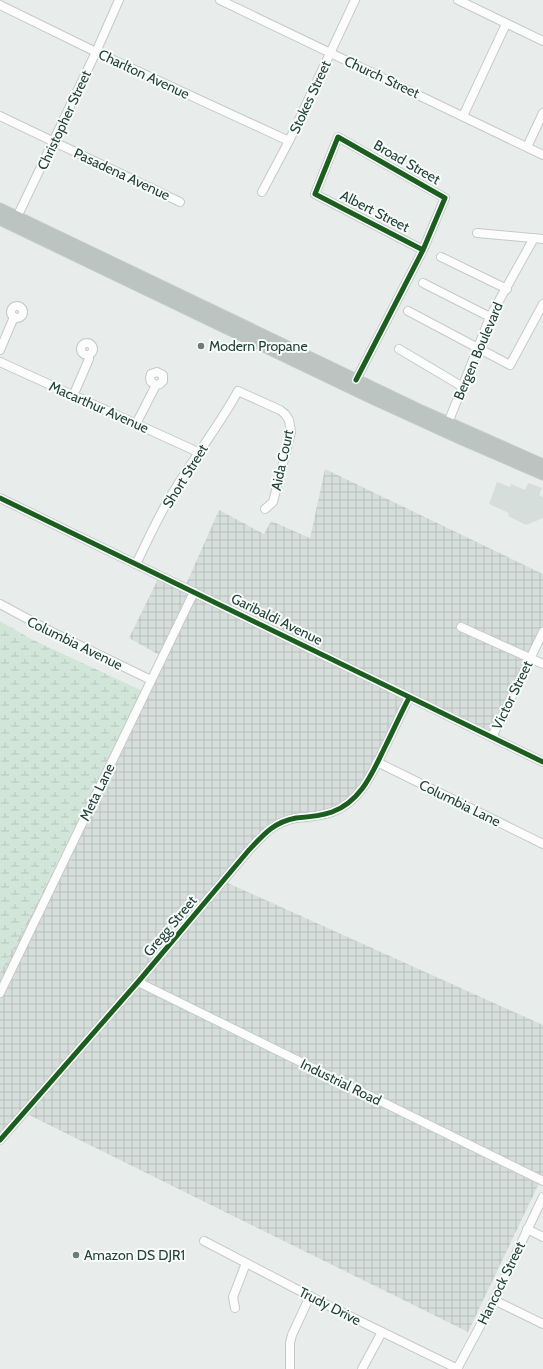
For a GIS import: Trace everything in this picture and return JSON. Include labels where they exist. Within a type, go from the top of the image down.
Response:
[{"type":"highway","points":[[0,209],[356,380],[543,465]]},
{"type":"highway","points":[[0,219],[376,400],[543,474]]},
{"type":"street","name":"Christopher Street","points":[[17,217],[54,142],[119,0]]},
{"type":"street","name":"Church Street","points":[[220,0],[543,155]]},
{"type":"street","name":"Stokes Street","points":[[262,192],[290,141],[355,0]]},
{"type":"street","points":[[458,0],[543,41]]},
{"type":"street","name":"Charlton Avenue","points":[[0,5],[96,52],[290,141]]},
{"type":"street","points":[[463,116],[506,24]]},
{"type":"street","points":[[527,147],[543,113]]},
{"type":"street","name":"Pasadena Avenue","points":[[0,116],[180,202]]},
{"type":"street","name":"Broad Street","points":[[315,194],[338,137],[445,198],[423,250],[356,380]]},
{"type":"street","name":"Albert Street","points":[[315,194],[423,250]]},
{"type":"street","points":[[478,233],[543,239]]},
{"type":"street","name":"Bergen Boulevard","points":[[448,423],[490,317],[507,289],[534,238]]},
{"type":"street","points":[[441,257],[507,289]]},
{"type":"street","points":[[423,283],[490,317]]},
{"type":"street","points":[[408,311],[510,365],[543,304]]},
{"type":"street","points":[[0,350],[14,317]]},
{"type":"street","points":[[399,349],[463,386]]},
{"type":"street","points":[[73,396],[89,359],[88,355]]},
{"type":"street","name":"Macarthur Avenue","points":[[0,362],[198,452]]},
{"type":"street","points":[[136,424],[156,385]]},
{"type":"street","name":"Short Street","points":[[136,564],[173,492],[198,452],[224,415],[238,391]]},
{"type":"street","name":"Aida Court","points":[[238,391],[280,410],[285,414],[291,425],[290,438],[273,502],[264,509]]},
{"type":"street","name":"Garibaldi Avenue","points":[[0,498],[543,762]]},
{"type":"street","name":"Meta Lane","points":[[0,993],[150,680],[194,592]]},
{"type":"street","name":"Columbia Avenue","points":[[0,604],[52,632],[150,680]]},
{"type":"street","points":[[460,627],[543,664]]},
{"type":"street","name":"Victor Street","points":[[492,737],[543,632]]},
{"type":"street","name":"Gregg Street","points":[[0,1140],[138,982],[267,830],[286,821],[320,816],[333,812],[344,806],[360,792],[366,784],[409,698]]},
{"type":"street","name":"Columbia Lane","points":[[377,762],[543,844]]},
{"type":"street","name":"Industrial Road","points":[[138,982],[543,1181]]},
{"type":"street","name":"Hancock Street","points":[[458,1369],[494,1300],[543,1197]]},
{"type":"street","points":[[528,1229],[543,1237]]},
{"type":"street","name":"Trudy Drive","points":[[204,1241],[310,1296],[458,1369]]},
{"type":"street","points":[[235,1308],[233,1297],[246,1263]]},
{"type":"street","points":[[290,1369],[290,1343],[292,1335],[310,1296]]},
{"type":"street","points":[[494,1300],[543,1324]]},
{"type":"street","points":[[362,1369],[382,1332]]},
{"type":"shaded area","points":[[325,469],[543,574],[543,628],[492,739],[409,699],[354,797],[337,807],[319,813],[285,819],[221,880],[543,1025],[543,1175],[468,1332],[27,1114],[0,1144],[0,973],[113,756],[161,656],[129,638],[159,577],[184,589],[219,510],[264,534],[271,521],[310,538]]},
{"type":"shaded area","points":[[497,482],[510,487],[511,484],[525,490],[528,483],[542,488],[539,495],[543,497],[543,518],[526,525],[508,516],[509,513],[489,504]]},
{"type":"green space","points":[[0,621],[31,639],[145,692],[0,973]]},
{"type":"cycle path","points":[[356,380],[423,250],[445,198],[338,137],[315,194],[423,250]]},
{"type":"cycle path","points":[[0,498],[543,762]]},
{"type":"cycle path","points":[[0,1140],[260,839],[281,822],[332,812],[351,801],[359,793],[371,775],[409,698]]},
{"type":"place","name":"Modern Propane","points":[[201,346]]},
{"type":"place","name":"Amazon DS DJR1","points":[[76,1255]]}]
